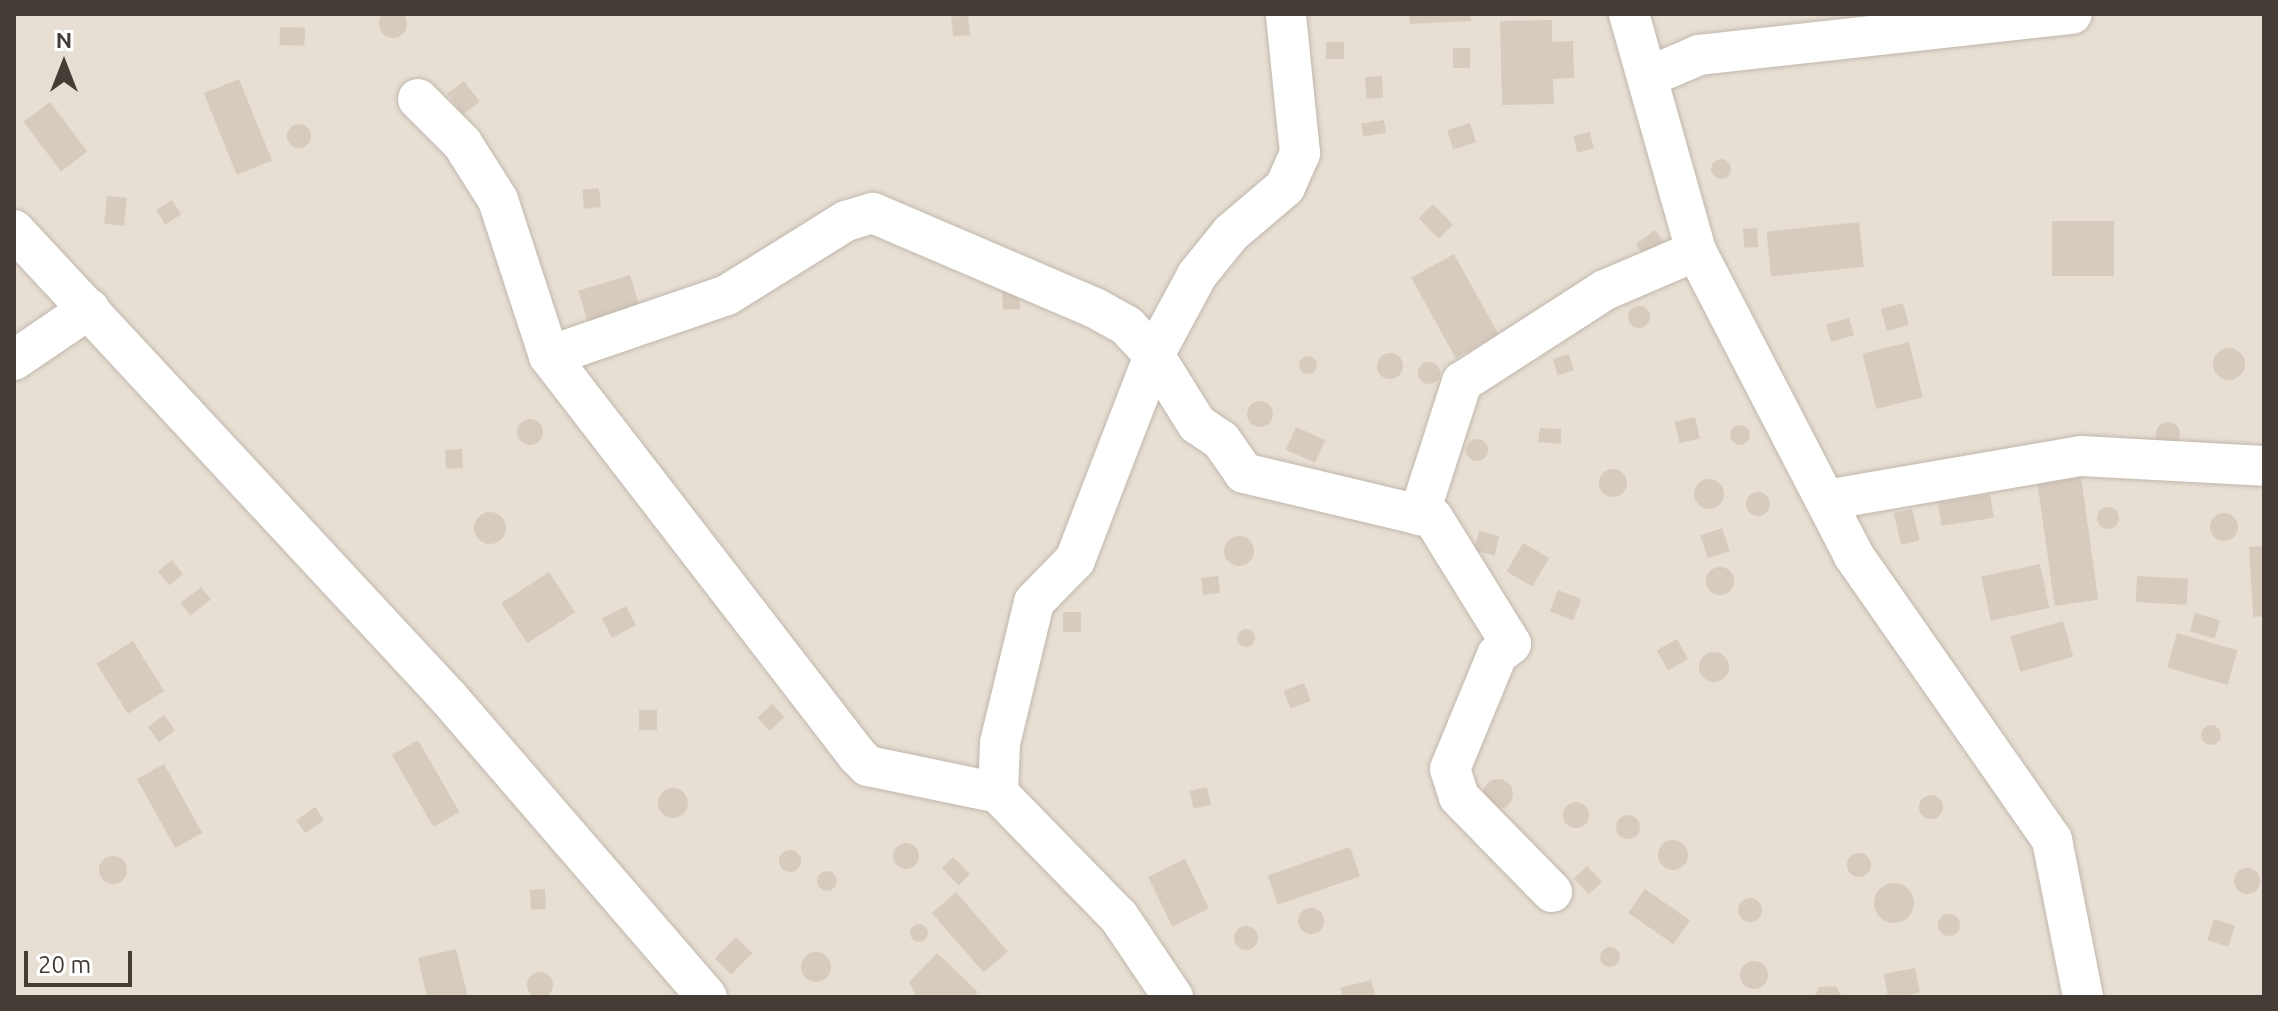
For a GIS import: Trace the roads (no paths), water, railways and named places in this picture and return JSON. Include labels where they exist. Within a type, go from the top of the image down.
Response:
[{"type":"street","points":[[998,793],[1000,743],[1034,602],[1075,560],[1154,355],[1197,275],[1231,233],[1285,187],[1300,153],[1286,14]]},
{"type":"street","points":[[1629,14],[1696,251],[1854,556],[2052,840],[2083,997]]},
{"type":"street","points":[[1648,77],[1699,55],[2072,14]]},
{"type":"street","points":[[418,99],[462,143],[498,200],[549,356],[868,766],[998,793],[1119,917],[1173,997]]},
{"type":"street","points":[[549,356],[727,295],[846,221],[873,213],[1095,308],[1127,326],[1154,355],[1197,424],[1221,440],[1244,473],[1433,518],[1511,644],[1497,655],[1456,745],[1450,769],[1459,797],[1552,892]]},
{"type":"street","points":[[14,230],[448,697],[707,997]]},
{"type":"street","points":[[1419,515],[1462,382],[1605,290],[1696,251]]},
{"type":"street","points":[[14,360],[89,309]]},
{"type":"street","points":[[1826,500],[2081,456],[2264,466]]}]
